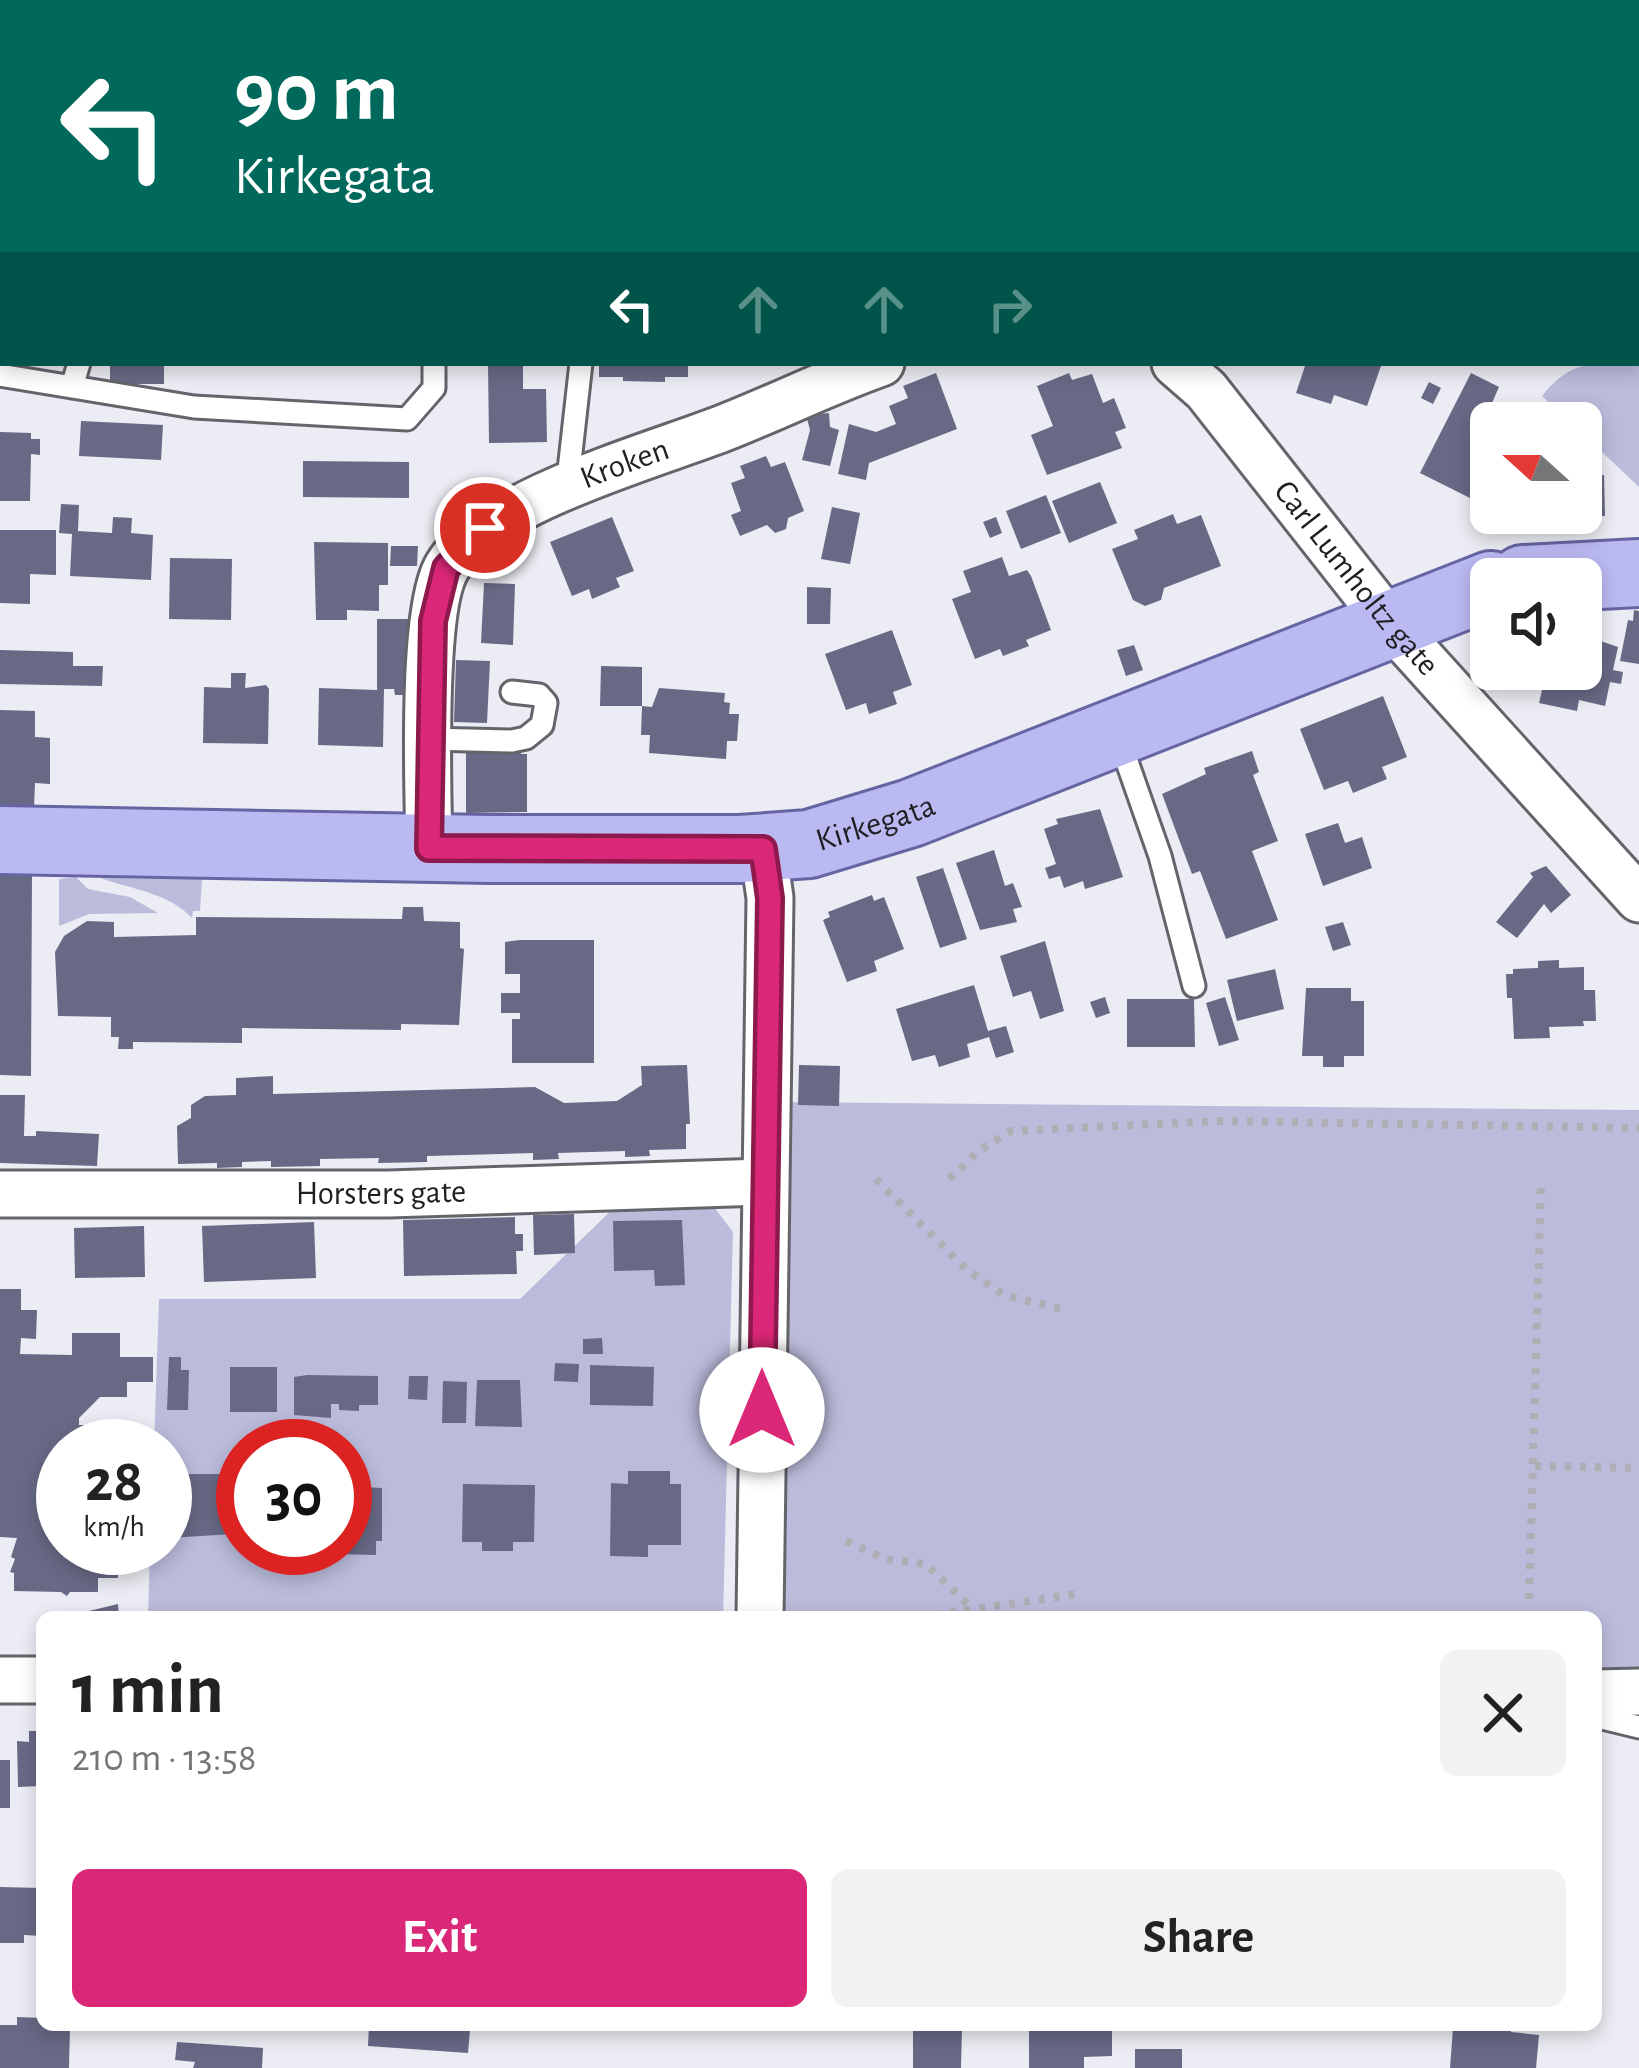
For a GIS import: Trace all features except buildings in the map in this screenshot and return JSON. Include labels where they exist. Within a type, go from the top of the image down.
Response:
[{"type":"main road","points":[[1602,575],[1639,573]]},
{"type":"main road","name":"Kirkegata","points":[[0,840],[429,848],[763,849],[809,844],[866,830],[1470,593]]},
{"type":"street","name":"Carl Lumholtz gate","points":[[1178,366],[1206,390],[1391,625],[1639,899]]},
{"type":"street","name":"Kroken","points":[[429,848],[433,621],[446,568],[485,528],[567,488],[725,428],[854,367]]},
{"type":"street","points":[[760,1611],[770,898],[763,849]]},
{"type":"street","name":"Horsters gate","points":[[0,1194],[389,1194],[764,1182]]},
{"type":"street","points":[[0,1680],[36,1680]]},
{"type":"lane","points":[[72,387],[78,366]]},
{"type":"lane","points":[[0,375],[194,407],[406,419],[434,388],[434,366]]},
{"type":"lane","points":[[567,488],[581,366]]},
{"type":"lane","points":[[429,739],[512,741],[526,737],[542,725],[546,703],[539,695],[512,692]]},
{"type":"lane","points":[[1117,733],[1160,856],[1194,986]]},
{"type":"lane","points":[[1612,1693],[1602,1718],[1639,1726]]},
{"type":"path","points":[[949,1179],[980,1150],[1011,1131],[1221,1121],[1639,1128]]},
{"type":"path","points":[[876,1178],[967,1270],[1004,1295],[1062,1310]]},
{"type":"path","points":[[1528,1599],[1540,1183]]},
{"type":"path","points":[[1534,1466],[1639,1468]]},
{"type":"path","points":[[846,1541],[886,1559],[926,1564],[973,1609]]},
{"type":"path","points":[[960,1611],[1077,1594]]},
{"type":"shaded area","points":[[1585,366],[1639,366],[1639,487],[1602,452],[1602,402],[1548,402],[1542,396],[1563,375]]},
{"type":"shaded area","points":[[76,877],[88,889],[130,897],[158,913],[89,914],[59,926],[59,879]]},
{"type":"shaded area","points":[[100,878],[202,879],[200,911],[193,911],[192,918],[161,897]]},
{"type":"shaded area","points":[[781,1102],[1639,1110],[1639,1670],[1602,1673],[1602,1611],[776,1611]]},
{"type":"shaded area","points":[[708,1199],[733,1232],[723,1611],[148,1611],[149,1575],[192,1575],[192,1419],[155,1419],[159,1299],[520,1299],[622,1200]]},
{"type":"route","points":[[485,528],[446,568],[433,621],[429,848],[763,849],[770,898],[762,1410]]}]
